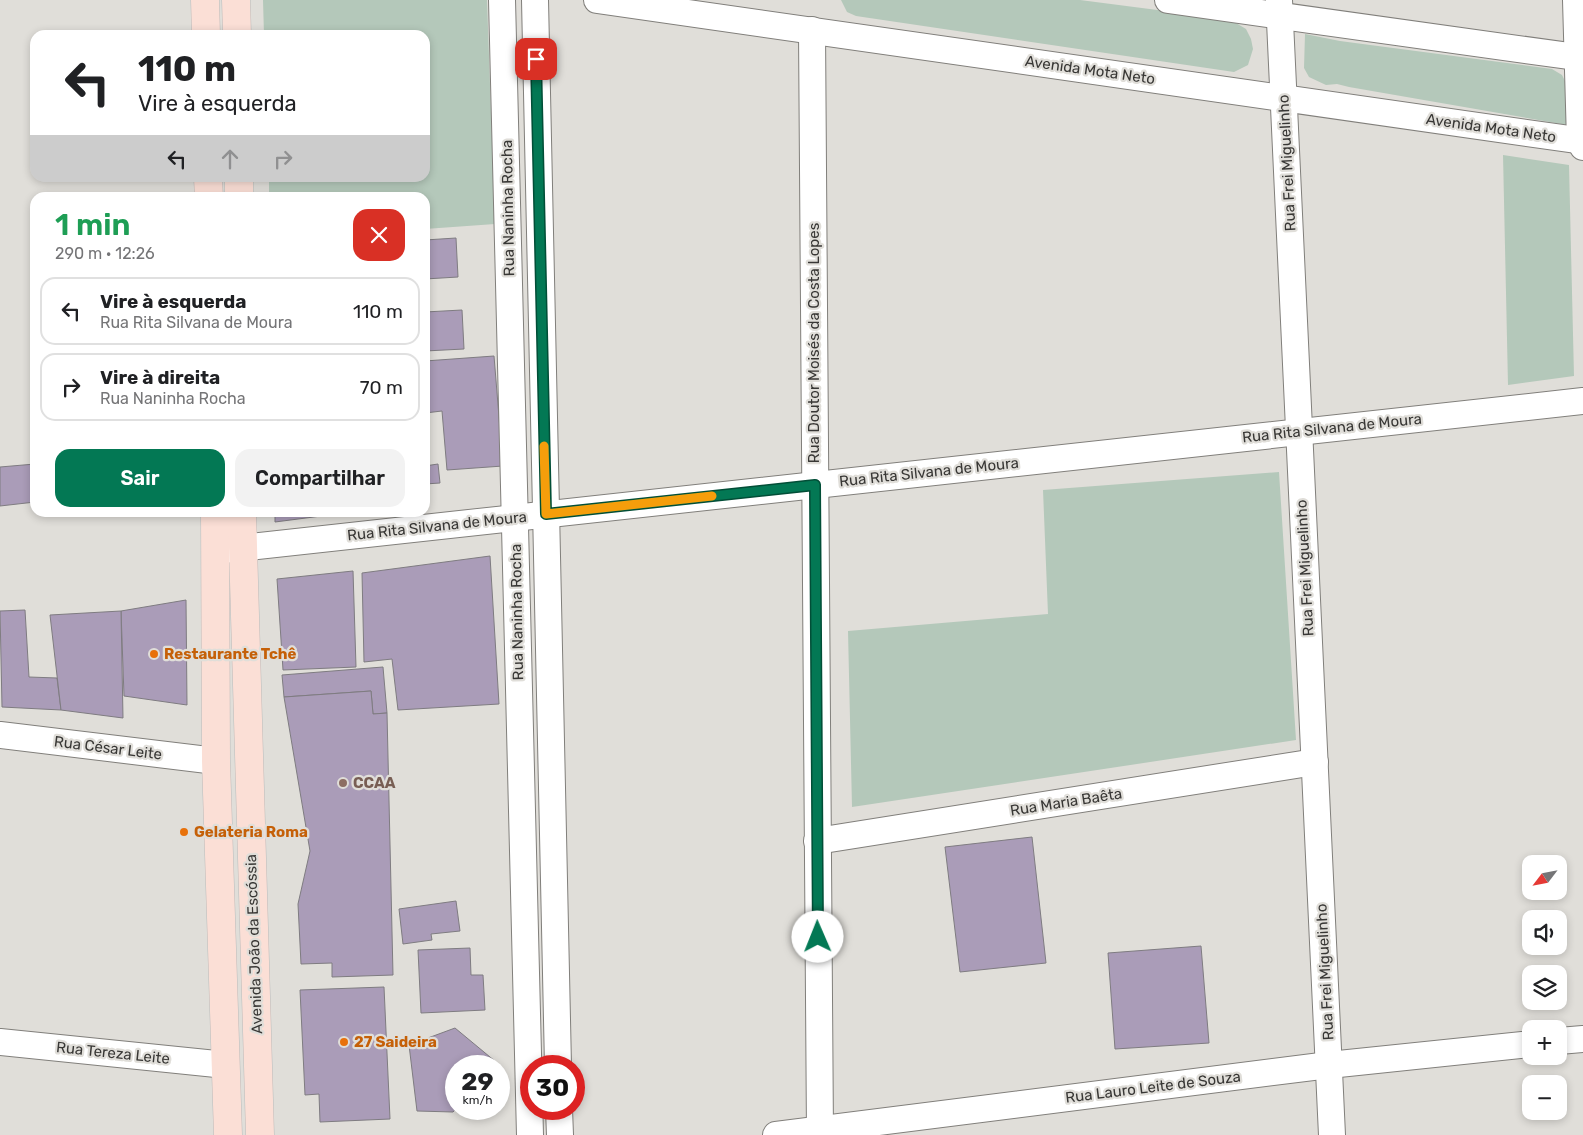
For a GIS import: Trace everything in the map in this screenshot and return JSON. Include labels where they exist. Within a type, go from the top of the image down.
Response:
[{"type":"main road","points":[[205,0],[206,30]]},
{"type":"main road","points":[[236,0],[237,30]]},
{"type":"main road","points":[[215,517],[216,761],[228,1135]]},
{"type":"main road","name":"Avenida João da Escóssia","points":[[242,517],[260,1135]]},
{"type":"street","name":"Rua Naninha Rocha","points":[[502,0],[530,1135]]},
{"type":"street","name":"Rua Naninha Rocha","points":[[535,0],[558,1055]]},
{"type":"street","name":"Avenida Mota Neto","points":[[598,0],[1284,98],[1582,143]]},
{"type":"street","points":[[1168,0],[1280,8],[1580,58]]},
{"type":"street","points":[[1576,0],[1580,58],[1582,143]]},
{"type":"street","name":"Rua Frei Miguelinho","points":[[1280,8],[1332,1135]]},
{"type":"street","name":"Rua Doutor Moisés da Costa Lopes","points":[[812,30],[820,1132]]},
{"type":"street","name":"Rua Rita Silvana de Moura","points":[[215,551],[1583,401]]},
{"type":"street","name":"Rua César Leite","points":[[0,735],[216,761]]},
{"type":"street","name":"Rua Maria Baêta","points":[[817,841],[1314,762]]},
{"type":"street","points":[[1567,1040],[1583,1039]]},
{"type":"street","name":"Rua Tereza Leite","points":[[0,1042],[226,1065]]},
{"type":"street","name":"Rua Lauro Leite de Souza","points":[[776,1135],[820,1132],[1329,1065],[1522,1045]]},
{"type":"street","points":[[559,1120],[560,1135]]},
{"type":"green space","points":[[263,0],[487,0],[495,224],[430,229],[430,192],[269,192],[269,182],[430,182],[430,30],[264,30]]},
{"type":"green space","points":[[841,0],[1080,0],[1196,15],[1236,23],[1246,29],[1253,49],[1248,65],[1234,72],[856,16],[847,12]]},
{"type":"green space","points":[[1305,34],[1340,41],[1552,69],[1562,75],[1568,87],[1567,125],[1337,84],[1326,85],[1309,77],[1304,68]]},
{"type":"green space","points":[[1503,155],[1569,165],[1574,376],[1508,385]]},
{"type":"green space","points":[[1279,472],[1296,740],[852,807],[848,631],[1048,614],[1043,490]]},
{"type":"building","points":[[456,238],[458,277],[430,279],[430,240]]},
{"type":"building","points":[[462,310],[464,349],[430,351],[430,312]]},
{"type":"building","points":[[494,356],[503,466],[447,470],[442,411],[430,412],[430,361]]},
{"type":"building","points":[[30,464],[30,503],[0,506],[0,467]]},
{"type":"building","points":[[438,464],[440,483],[430,484],[430,465]]},
{"type":"building","points":[[275,517],[314,517],[275,522]]},
{"type":"building","points":[[490,556],[499,704],[398,710],[392,659],[364,662],[362,573]]},
{"type":"building","points":[[353,571],[356,667],[283,670],[277,579]]},
{"type":"building","name":"Restaurante Tchê","points":[[186,600],[187,705],[124,696],[121,611]]},
{"type":"building","points":[[25,610],[29,677],[57,678],[61,710],[2,707],[0,611]]},
{"type":"building","points":[[121,611],[123,718],[61,710],[50,615]]},
{"type":"building","points":[[383,667],[387,713],[373,714],[371,691],[284,697],[282,675]]},
{"type":"building","name":"CCAA","points":[[371,691],[373,714],[387,713],[393,975],[332,977],[332,963],[301,964],[298,904],[310,851],[284,697]]},
{"type":"building","points":[[1032,837],[1046,963],[960,972],[945,847]]},
{"type":"building","points":[[456,901],[460,931],[431,934],[432,940],[403,944],[399,909]]},
{"type":"building","points":[[1201,946],[1209,1043],[1115,1049],[1108,953]]},
{"type":"building","points":[[470,948],[471,975],[483,975],[485,1010],[421,1013],[418,950]]},
{"type":"building","name":"27 Saideira","points":[[384,987],[390,1119],[320,1122],[319,1094],[305,1095],[300,990]]},
{"type":"building","points":[[455,1028],[488,1055],[445,1055],[445,1112],[417,1111],[409,1045]]},
{"type":"slow traffic","points":[[544,446],[546,514],[712,496]]},
{"type":"place","name":"Restaurante Tchê","points":[[154,654]]},
{"type":"place","name":"CCAA","points":[[343,783]]},
{"type":"place","name":"Gelateria Roma","points":[[184,832]]},
{"type":"place","name":"27 Saideira","points":[[344,1042]]},
{"type":"route","points":[[536,59],[546,514],[815,485],[818,937]]}]
